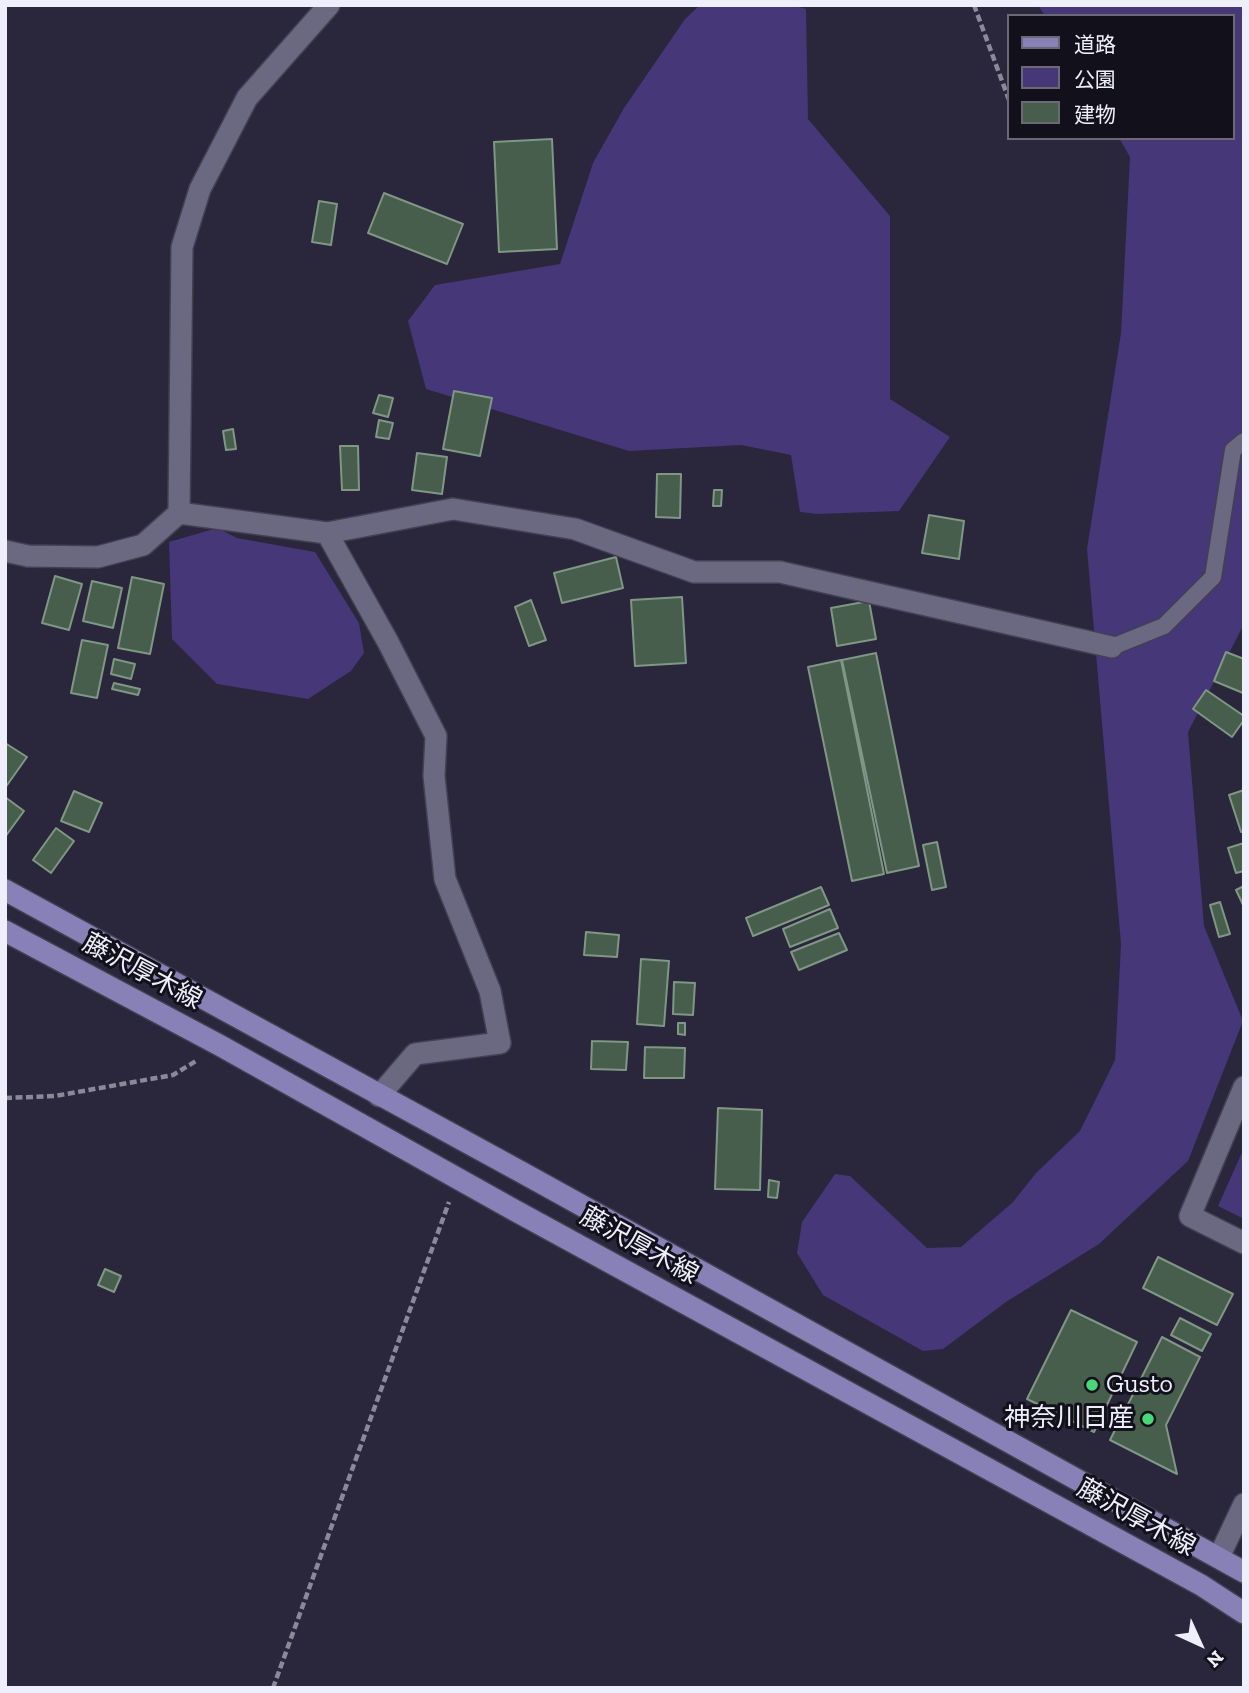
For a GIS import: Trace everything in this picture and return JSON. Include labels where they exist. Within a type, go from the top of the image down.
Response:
[{"type":"main road","name":"藤沢厚木線","points":[[5,890],[1244,1572]]},
{"type":"main road","name":"藤沢厚木線","points":[[5,931],[220,1046],[1201,1585],[1244,1614]]},
{"type":"street","points":[[5,551],[28,556],[98,557],[144,545],[179,513],[182,247],[200,189],[247,98],[329,5]]},
{"type":"street","points":[[179,513],[327,533],[453,509],[575,529],[694,572],[780,572],[1112,647]]},
{"type":"street","points":[[327,533],[388,642],[436,736],[434,776],[445,879],[490,991],[500,1043],[415,1054],[379,1096]]},
{"type":"street","points":[[1244,1087],[1190,1216],[1244,1243]]},
{"type":"street","points":[[1219,1557],[1244,1504]]},
{"type":"lane","points":[[1112,647],[1164,626],[1213,578],[1233,450],[1244,441]]},
{"type":"path","points":[[974,5],[1007,95]]},
{"type":"path","points":[[5,1098],[55,1096],[173,1074],[220,1046]]},
{"type":"path","points":[[273,1688],[458,1178]]},
{"type":"green space","points":[[700,5],[791,5],[806,9],[808,119],[890,216],[890,399],[950,437],[899,511],[818,514],[800,512],[791,455],[741,445],[629,451],[426,389],[408,321],[435,285],[560,264],[593,163],[624,108],[685,19]]},
{"type":"green space","points":[[1038,5],[1244,5],[1244,624],[1188,732],[1204,926],[1243,1021],[1188,1161],[1099,1244],[1006,1302],[943,1349],[923,1351],[823,1295],[797,1253],[802,1222],[835,1174],[850,1176],[927,1248],[961,1247],[1013,1202],[1036,1173],[1080,1131],[1115,1060],[1121,944],[1087,549],[1121,333],[1130,157],[1120,140],[1235,140],[1235,14],[1044,14]]},
{"type":"green space","points":[[217,528],[237,538],[315,552],[359,623],[364,653],[351,671],[308,699],[217,684],[172,639],[169,542]]},
{"type":"green space","points":[[1244,1148],[1244,1219],[1218,1206]]},
{"type":"building","points":[[552,139],[557,249],[499,252],[494,142]]},
{"type":"building","points":[[384,193],[463,224],[447,264],[368,233]]},
{"type":"building","points":[[319,201],[337,204],[331,245],[312,242]]},
{"type":"building","points":[[454,391],[492,398],[480,456],[443,449]]},
{"type":"building","points":[[379,395],[393,398],[388,417],[373,413]]},
{"type":"building","points":[[379,420],[393,423],[389,439],[376,437]]},
{"type":"building","points":[[233,429],[236,449],[226,450],[223,431]]},
{"type":"building","points":[[340,446],[358,446],[359,490],[342,490]]},
{"type":"building","points":[[417,453],[447,457],[442,494],[412,490]]},
{"type":"building","points":[[657,474],[681,474],[680,518],[656,517]]},
{"type":"building","points":[[714,490],[722,490],[721,506],[713,506]]},
{"type":"building","points":[[929,515],[964,521],[959,559],[922,553]]},
{"type":"building","points":[[616,557],[623,588],[562,603],[554,573]]},
{"type":"building","points":[[55,576],[82,584],[69,630],[42,623]]},
{"type":"building","points":[[132,577],[164,584],[150,654],[118,648]]},
{"type":"building","points":[[92,581],[122,588],[113,628],[83,621]]},
{"type":"building","points":[[682,597],[686,663],[635,666],[631,600]]},
{"type":"building","points":[[531,600],[546,640],[529,646],[515,607]]},
{"type":"building","points":[[869,601],[876,639],[837,646],[831,608]]},
{"type":"building","points":[[82,640],[108,645],[97,698],[71,693]]},
{"type":"building","points":[[1226,652],[1244,659],[1243,693],[1214,681]]},
{"type":"building","points":[[876,653],[919,866],[887,873],[842,660]]},
{"type":"building","points":[[114,659],[135,664],[131,679],[111,674]]},
{"type":"building","points":[[841,660],[884,874],[852,881],[808,667]]},
{"type":"building","points":[[114,683],[140,689],[138,695],[112,689]]},
{"type":"building","points":[[1206,690],[1244,716],[1232,737],[1193,709]]},
{"type":"building","points":[[5,743],[27,757],[5,788]]},
{"type":"building","points":[[1244,790],[1244,831],[1241,832],[1229,795]]},
{"type":"building","points":[[74,791],[102,803],[89,832],[61,821]]},
{"type":"building","points":[[5,797],[24,811],[5,837]]},
{"type":"building","points":[[56,828],[74,841],[51,873],[33,860]]},
{"type":"building","points":[[937,842],[946,887],[932,890],[923,845]]},
{"type":"building","points":[[1244,843],[1244,871],[1236,873],[1228,848]]},
{"type":"building","points":[[1244,886],[1244,907],[1236,890]]},
{"type":"building","points":[[821,887],[829,905],[753,936],[746,918]]},
{"type":"building","points":[[1220,902],[1230,934],[1219,937],[1210,905]]},
{"type":"building","points":[[830,909],[838,928],[790,947],[783,929]]},
{"type":"building","points":[[586,932],[619,935],[617,957],[584,955]]},
{"type":"building","points":[[839,933],[847,950],[799,970],[791,952]]},
{"type":"building","points":[[641,959],[669,961],[664,1026],[637,1024]]},
{"type":"building","points":[[674,982],[695,983],[693,1015],[673,1014]]},
{"type":"building","points":[[678,1023],[685,1023],[685,1035],[678,1034]]},
{"type":"building","points":[[592,1041],[628,1042],[626,1070],[591,1069]]},
{"type":"building","points":[[645,1047],[685,1048],[684,1078],[644,1078]]},
{"type":"building","points":[[718,1108],[762,1110],[760,1190],[715,1189]]},
{"type":"building","points":[[769,1180],[779,1182],[777,1198],[768,1197]]},
{"type":"building","points":[[1158,1257],[1233,1294],[1217,1325],[1143,1288]]},
{"type":"building","points":[[105,1269],[121,1276],[114,1292],[98,1285]]},
{"type":"building","points":[[1071,1310],[1137,1342],[1094,1432],[1027,1399]]},
{"type":"building","points":[[1180,1318],[1211,1334],[1202,1351],[1171,1335]]},
{"type":"building","points":[[1162,1337],[1200,1357],[1166,1425],[1177,1474],[1110,1440]]},
{"type":"place","name":"Gusto","points":[[1092,1385]]},
{"type":"place","name":"神奈川日産","points":[[1148,1419]]}]
